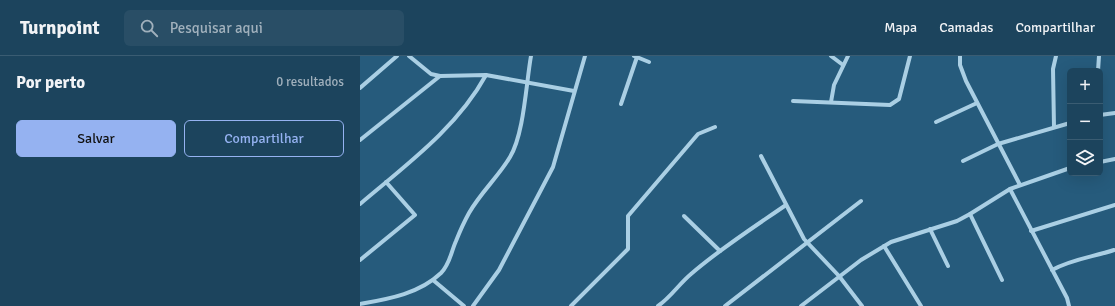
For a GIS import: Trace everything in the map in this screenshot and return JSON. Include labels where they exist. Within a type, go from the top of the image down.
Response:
[{"type":"street","points":[[360,88],[397,56]]},
{"type":"street","points":[[409,56],[428,73],[440,76],[486,75],[526,81],[574,91]]},
{"type":"street","points":[[360,304],[404,295],[432,280],[447,266],[456,241],[470,213],[487,186],[510,157],[519,130],[531,56]]},
{"type":"street","points":[[473,306],[499,270],[553,168],[585,56]]},
{"type":"street","points":[[831,56],[843,64]]},
{"type":"street","points":[[831,102],[834,85],[848,56]]},
{"type":"street","points":[[793,101],[895,103],[899,99],[910,56]]},
{"type":"street","points":[[960,56],[966,81],[1020,185]]},
{"type":"street","points":[[1054,127],[1053,69],[1056,56]]},
{"type":"street","points":[[1098,56],[1098,68]]},
{"type":"street","points":[[621,104],[636,57],[649,62]]},
{"type":"street","points":[[360,204],[427,148],[475,95],[486,75]]},
{"type":"street","points":[[360,140],[440,76]]},
{"type":"street","points":[[936,122],[977,103]]},
{"type":"street","points":[[1103,115],[1115,113]]},
{"type":"street","points":[[963,161],[998,144],[1067,124]]},
{"type":"street","points":[[571,306],[628,249],[628,216],[698,134],[715,127]]},
{"type":"street","points":[[761,156],[807,242],[839,276],[862,306]]},
{"type":"street","points":[[1103,162],[1115,160]]},
{"type":"street","points":[[801,306],[839,276],[884,246],[970,214],[1010,189],[1067,169]]},
{"type":"street","points":[[360,260],[415,215],[386,182]]},
{"type":"street","points":[[1010,189],[1067,298],[1069,306]]},
{"type":"street","points":[[725,306],[861,201]]},
{"type":"street","points":[[658,306],[665,301],[690,275],[720,251],[786,205]]},
{"type":"street","points":[[1031,231],[1115,205]]},
{"type":"street","points":[[970,214],[1002,280]]},
{"type":"street","points":[[684,216],[720,251]]},
{"type":"street","points":[[930,229],[948,266]]},
{"type":"street","points":[[884,246],[921,306]]},
{"type":"street","points":[[1052,270],[1066,262],[1080,258],[1092,257],[1114,250]]},
{"type":"street","points":[[432,280],[464,306]]}]
